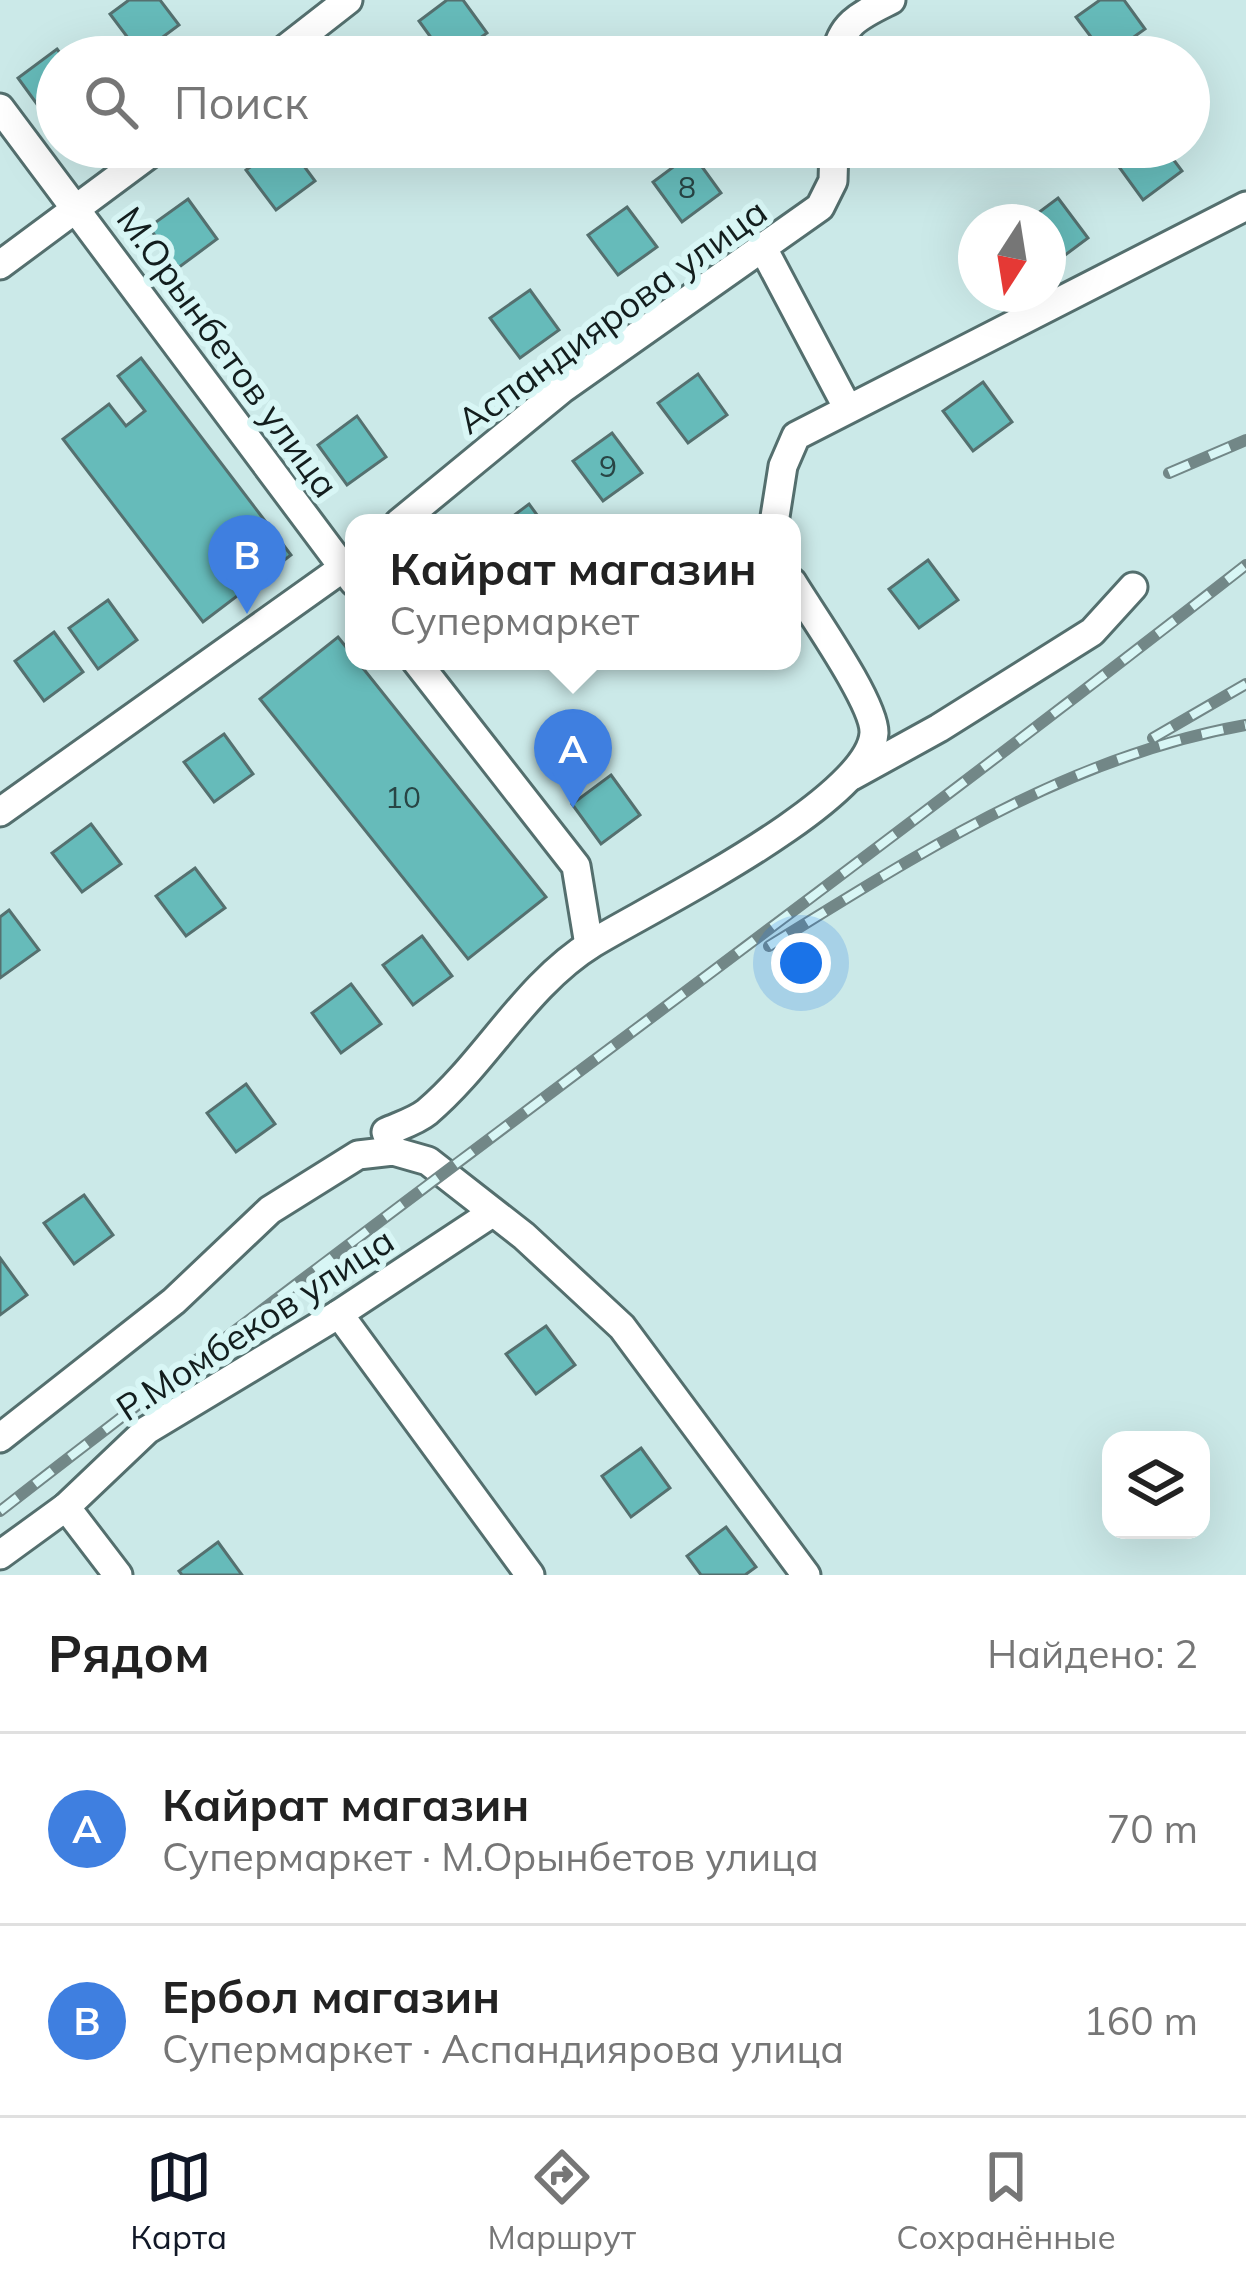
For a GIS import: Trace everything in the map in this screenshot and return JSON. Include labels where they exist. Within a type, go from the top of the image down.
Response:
[{"type":"street","points":[[301,36],[348,0]]},
{"type":"street","points":[[842,36],[850,20],[891,0]]},
{"type":"street","name":"М.Орынбетов улица","points":[[0,108],[36,154]]},
{"type":"street","name":"М.Орынбетов улица","points":[[47,168],[345,563]]},
{"type":"street","points":[[0,265],[132,168]]},
{"type":"street","name":"Аспандиярова улица","points":[[410,514],[562,389],[820,207],[833,181],[834,168]]},
{"type":"street","points":[[775,514],[783,466],[796,436],[1246,206]]},
{"type":"street","points":[[764,250],[847,407]]},
{"type":"street","points":[[0,812],[345,573]]},
{"type":"street","points":[[393,1151],[386,1132],[424,1115],[552,976],[590,945],[740,862],[852,776],[939,728],[1092,632],[1133,587]]},
{"type":"street","points":[[801,596],[868,708],[874,736],[852,776]]},
{"type":"street","points":[[423,670],[576,866],[590,945]]},
{"type":"street","points":[[0,1438],[175,1301],[270,1210],[358,1155],[393,1151],[428,1161],[524,1236],[622,1327],[806,1575]]},
{"type":"street","name":"Р.Момбеков улица","points":[[0,1555],[66,1507],[147,1430],[339,1314],[493,1213]]},
{"type":"street","points":[[339,1314],[530,1575]]},
{"type":"street","points":[[66,1507],[118,1575]]},
{"type":"building","points":[[129,0],[160,0],[179,25],[164,36],[126,36],[110,14]]},
{"type":"building","points":[[447,0],[463,0],[487,33],[430,36],[419,21]]},
{"type":"building","points":[[1100,0],[1124,0],[1145,29],[1135,36],[1090,36],[1076,17]]},
{"type":"building","points":[[36,65],[36,103],[18,78]]},
{"type":"building","points":[[305,168],[315,181],[276,210],[246,170]]},
{"type":"building","points":[[672,168],[703,168],[721,193],[682,222],[653,182]]},
{"type":"building","points":[[1120,168],[1180,168],[1182,171],[1143,200]]},
{"type":"building","points":[[188,199],[217,239],[178,268],[149,227]]},
{"type":"building","points":[[627,207],[657,247],[618,275],[588,235]]},
{"type":"building","points":[[1066,209],[1088,238],[1066,254]]},
{"type":"building","points":[[530,290],[559,330],[520,358],[490,318]]},
{"type":"building","points":[[141,358],[291,555],[203,622],[63,439],[109,404],[126,426],[145,411],[118,376]]},
{"type":"building","points":[[698,374],[727,415],[688,443],[658,403]]},
{"type":"building","points":[[983,382],[1012,422],[973,451],[943,411]]},
{"type":"building","points":[[357,416],[386,457],[347,485],[318,445]]},
{"type":"building","points":[[612,433],[642,473],[603,501],[573,461]]},
{"type":"building","points":[[529,504],[536,514],[516,514]]},
{"type":"building","points":[[928,560],[958,600],[919,628],[889,589]]},
{"type":"building","points":[[108,600],[137,640],[98,669],[69,628]]},
{"type":"building","points":[[54,632],[83,672],[44,701],[15,661]]},
{"type":"building","points":[[338,637],[345,646],[345,670],[364,670],[546,897],[468,959],[260,699]]},
{"type":"building","points":[[224,734],[253,774],[214,802],[184,762]]},
{"type":"building","points":[[611,775],[640,815],[601,844],[572,804]]},
{"type":"building","points":[[91,824],[121,864],[82,892],[52,853]]},
{"type":"building","points":[[195,868],[225,908],[186,936],[156,896]]},
{"type":"building","points":[[9,910],[39,950],[0,978],[0,917]]},
{"type":"building","points":[[422,936],[452,976],[413,1005],[383,965]]},
{"type":"building","points":[[351,984],[381,1024],[341,1053],[312,1013]]},
{"type":"building","points":[[246,1084],[275,1124],[236,1152],[207,1113]]},
{"type":"building","points":[[84,1195],[113,1235],[74,1264],[44,1223]]},
{"type":"building","points":[[0,1258],[27,1295],[0,1315]]},
{"type":"building","points":[[546,1326],[575,1365],[536,1394],[506,1354]]},
{"type":"building","points":[[641,1448],[670,1488],[631,1517],[602,1476]]},
{"type":"building","points":[[726,1527],[756,1567],[745,1575],[701,1575],[687,1556]]},
{"type":"building","points":[[218,1542],[242,1575],[182,1575],[179,1571]]},
{"type":"railway","points":[[1169,473],[1246,440]]},
{"type":"railway","points":[[0,1511],[1246,565]]},
{"type":"railway","points":[[1153,738],[1246,684]]},
{"type":"railway","points":[[769,946],[940,843],[1056,784],[1180,740],[1246,725]]},
{"type":"place","name":"Ербол магазин","points":[[247,614]]},
{"type":"place","name":"Кайрат магазин","points":[[573,808]]}]
